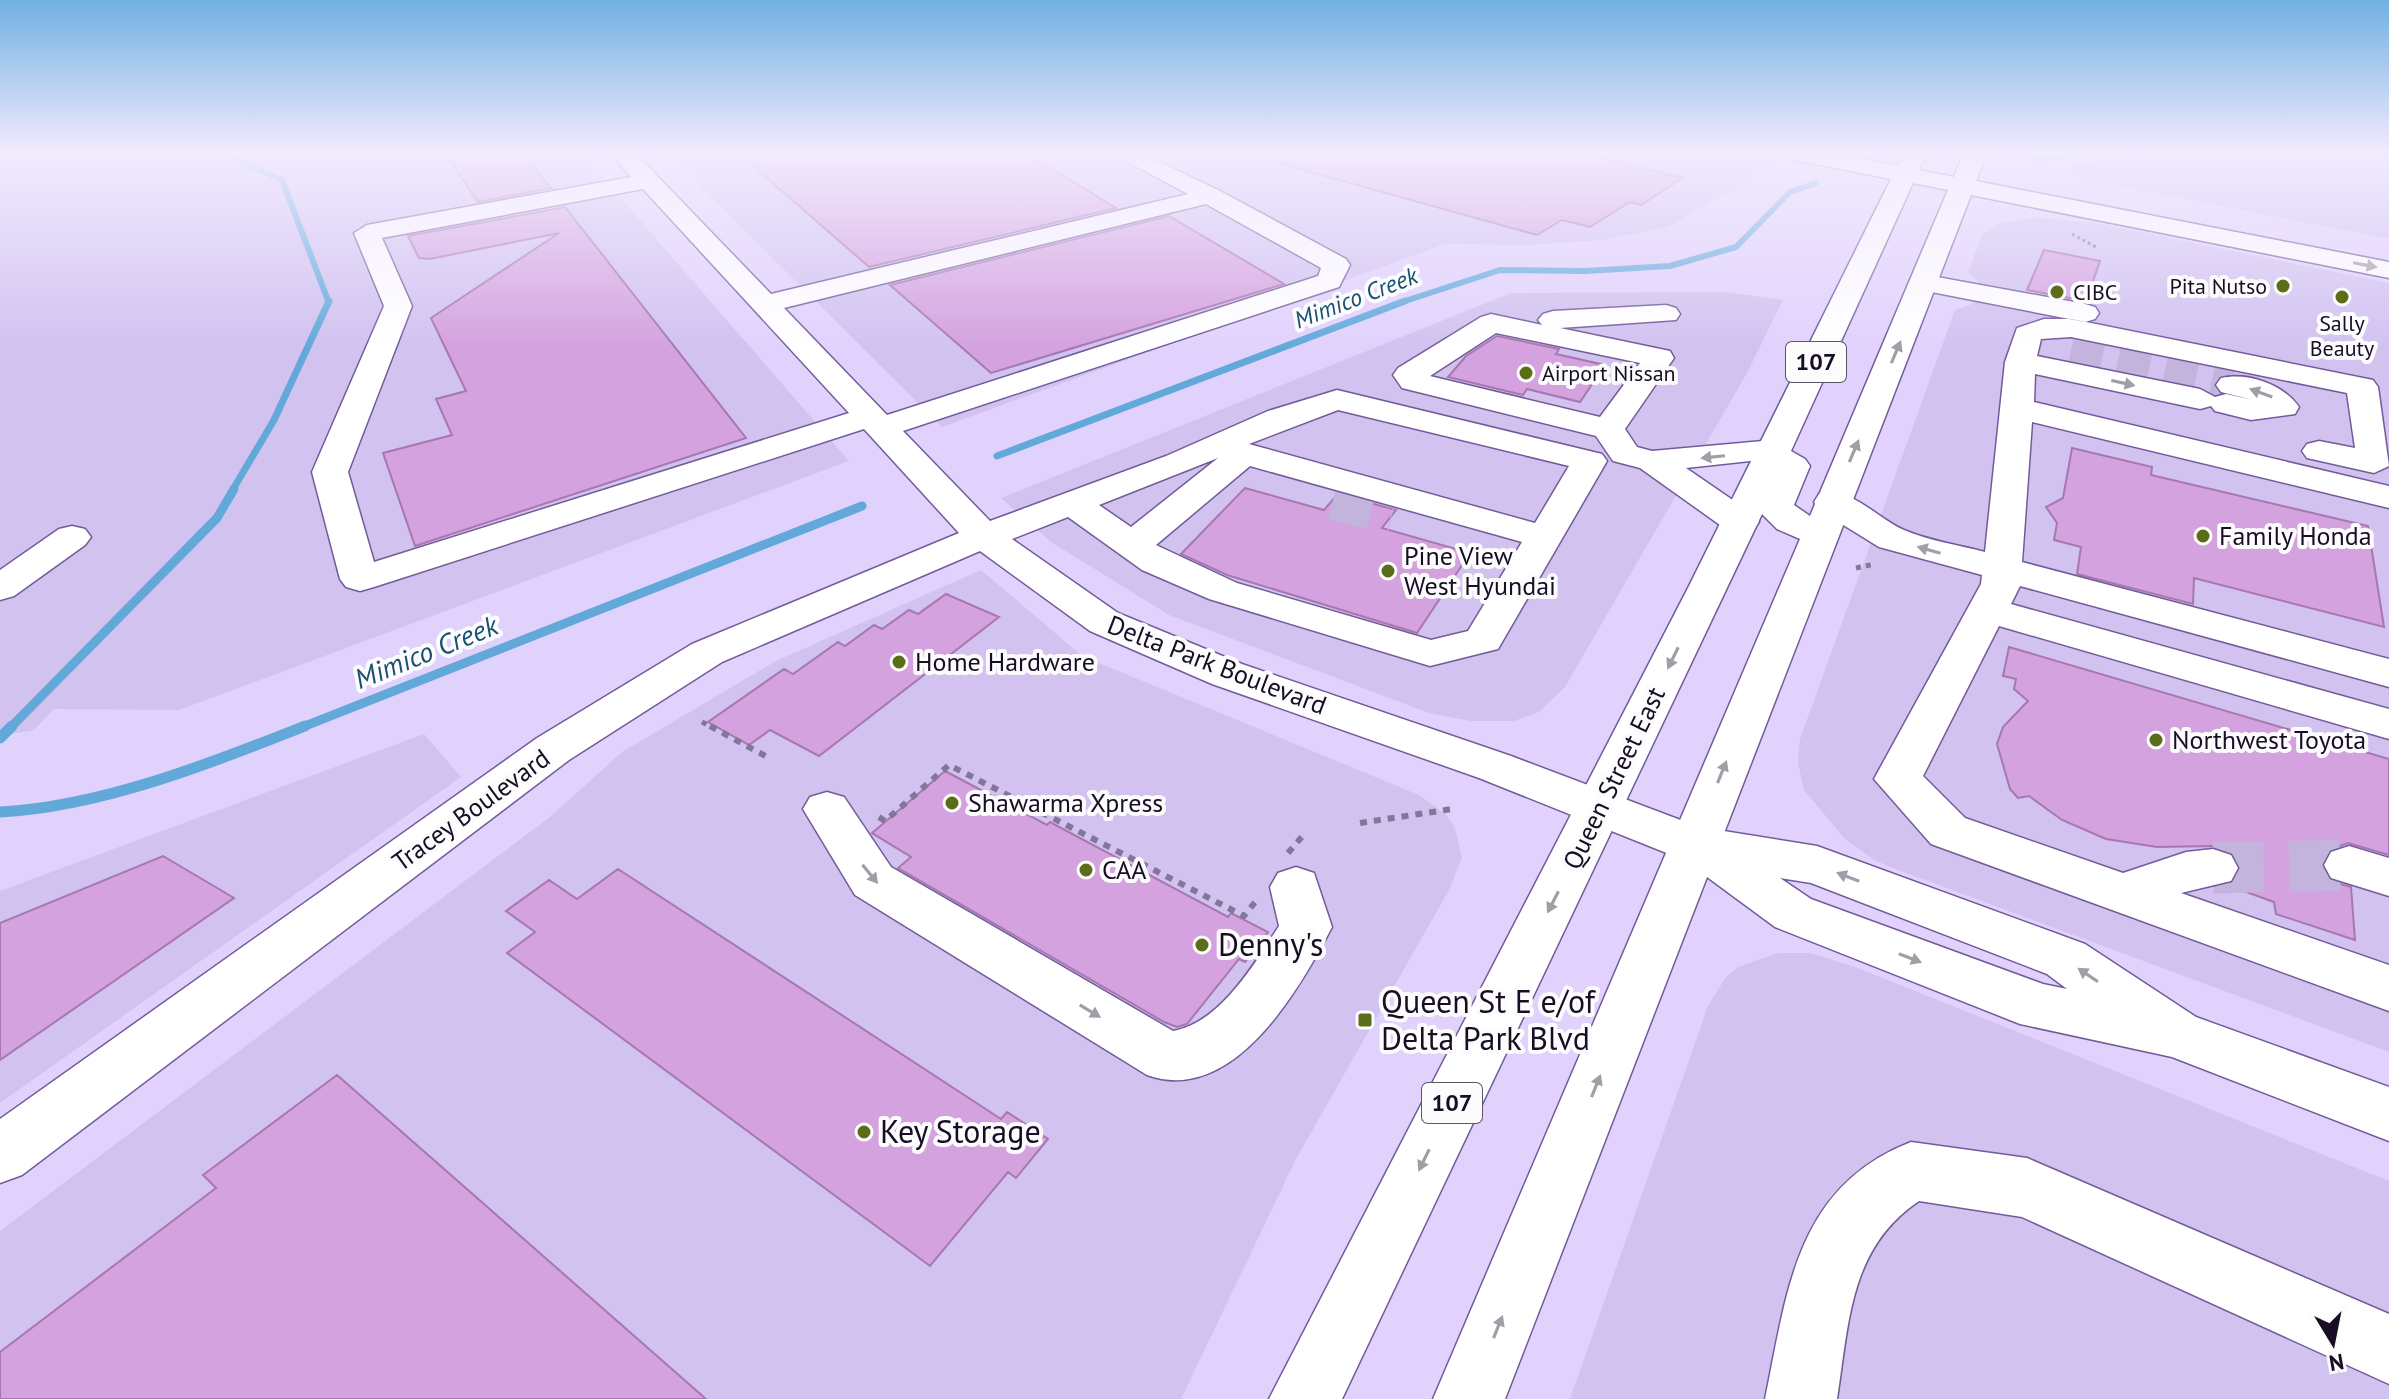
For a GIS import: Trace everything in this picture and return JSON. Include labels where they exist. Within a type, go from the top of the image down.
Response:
[{"type":"main road","points":[[452,217],[367,233],[398,306],[330,472],[360,579],[1329,281],[1336,265],[1250,217]]},
{"type":"main road","name":"Delta Park Boulevard","points":[[682,217],[984,537],[1104,622],[1227,674],[1430,744],[1693,844],[1793,913],[2040,1007],[2176,1034],[2389,1114]]},
{"type":"main road","points":[[763,305],[1124,217]]},
{"type":"main road","name":"Queen Street East","points":[[1305,1399],[1740,522],[1878,217]]},
{"type":"main road","name":"107","points":[[1469,1399],[1826,518],[1952,217]]},
{"type":"main road","points":[[1949,224],[1978,217]]},
{"type":"main road","points":[[2120,217],[2389,270]]},
{"type":"main road","points":[[2223,217],[2389,249]]},
{"type":"main road","points":[[1926,283],[2118,328],[2370,377],[2381,467],[2020,373]]},
{"type":"main road","points":[[1526,330],[1537,320],[1666,314]]},
{"type":"main road","points":[[1073,504],[1156,562],[1223,591],[1430,653],[1483,640],[1545,537],[1619,451],[1659,358],[1491,323],[1409,375],[1413,381],[1619,451],[1740,522]]},
{"type":"main road","points":[[2118,328],[2044,328],[2028,334],[2020,373],[2004,571],[1988,610],[1898,779],[1948,831],[2389,988]]},
{"type":"main road","points":[[2020,373],[2071,351]]},
{"type":"main road","points":[[2020,373],[2219,396]]},
{"type":"main road","points":[[2020,373],[2389,497]]},
{"type":"main road","points":[[1133,545],[1232,450],[1280,418],[1337,400],[1619,451],[1774,450],[1793,466],[1775,507],[1790,521],[1826,518],[2004,571],[2389,673]]},
{"type":"main road","points":[[1232,450],[1545,537]]},
{"type":"main road","name":"Tracey Boulevard","points":[[0,1155],[553,749],[707,653],[909,565],[1073,504],[1232,450]]},
{"type":"main road","points":[[1284,465],[1315,495],[1333,500]]},
{"type":"main road","points":[[1392,515],[1415,521],[1473,517]]},
{"type":"main road","points":[[0,588],[72,537]]},
{"type":"main road","points":[[1988,610],[2389,724]]},
{"type":"main road","points":[[850,811],[873,881],[1167,1057],[1206,1048],[1232,1028],[1293,951],[1306,927],[1279,881]]},
{"type":"main road","points":[[2123,893],[2186,871],[2213,868]]},
{"type":"main road","points":[[1801,1399],[1824,1271],[1871,1197],[1911,1171],[2027,1188],[2389,1349]]},
{"type":"path","points":[[702,722],[771,759]]},
{"type":"path","points":[[850,811],[885,821],[949,765],[1244,916],[1279,881],[1306,832]]},
{"type":"path","points":[[1360,823],[1452,809]]},
{"type":"shaded area","points":[[0,217],[638,217],[849,461],[179,710],[54,709],[34,730],[0,736]]},
{"type":"shaded area","points":[[732,217],[1685,217],[1668,227],[1603,240],[1527,245],[1445,244],[942,427]]},
{"type":"shaded area","points":[[2033,217],[2096,223],[2389,283],[2389,1052],[1874,860],[1845,839],[1804,790],[1798,763],[1800,739],[1955,310],[1972,304],[1979,282],[1968,273],[1982,235],[1998,224]]},
{"type":"shaded area","points":[[2278,217],[2389,217],[2389,239]]},
{"type":"shaded area","points":[[1726,292],[1783,300],[1747,373],[1565,687],[1539,712],[1514,721],[1471,721],[1429,713],[1169,615],[1051,542],[1001,498],[1511,293]]},
{"type":"shaded area","points":[[981,570],[1082,656],[1419,795],[1446,814],[1455,828],[1462,858],[1449,890],[1296,1159],[1181,1399],[0,1399],[0,1231],[550,817],[622,752],[776,661]]},
{"type":"shaded area","points":[[424,734],[461,777],[0,1103],[0,891]]},
{"type":"shaded area","points":[[1778,953],[1811,953],[1858,968],[2389,1181],[2389,1399],[1570,1399],[1708,1006],[1726,977],[1738,967]]},
{"type":"building","points":[[509,217],[573,217],[746,438],[415,546],[383,453],[452,435],[436,399],[466,391],[431,318],[559,233],[430,259],[419,258],[408,236]]},
{"type":"building","points":[[812,217],[1077,217],[869,267]]},
{"type":"building","points":[[1164,217],[1171,217],[1284,284],[991,373],[890,285]]},
{"type":"building","points":[[1473,217],[1606,217],[1590,227],[1562,220],[1537,235]]},
{"type":"building","points":[[2044,250],[2100,261],[2086,301],[2027,290]]},
{"type":"building","name":"Airport Nissan","points":[[1497,336],[1559,349],[1556,354],[1605,365],[1580,402],[1527,389],[1523,395],[1448,377],[1466,356]]},
{"type":"building","points":[[2072,448],[2152,467],[2151,475],[2368,526],[2384,627],[2194,578],[2193,604],[2077,574],[2081,547],[2054,540],[2057,523],[2046,507],[2063,498]]},
{"type":"building","points":[[1245,488],[1324,510],[1338,494],[1396,510],[1382,528],[1470,553],[1417,633],[1227,575],[1181,554]]},
{"type":"building","points":[[946,594],[999,617],[819,756],[770,730],[749,745],[708,722],[784,669],[793,674],[838,642],[845,646],[874,625],[882,629],[909,610],[918,614]]},
{"type":"building","points":[[2009,647],[2389,759],[2389,855],[2348,843],[2330,849],[2321,864],[2330,881],[2351,887],[2355,940],[2276,914],[2274,902],[2235,888],[2231,884],[2241,867],[2232,852],[2213,846],[2157,847],[2106,839],[2062,820],[2029,796],[2018,798],[2010,789],[1997,744],[2003,727],[2028,701],[2014,689],[2016,679],[2003,676]]},
{"type":"building","points":[[945,771],[1047,825],[1050,822],[1228,917],[1231,913],[1268,932],[1245,962],[1239,959],[1187,1024],[1177,1027],[1164,1022],[898,868],[911,857],[872,833]]},
{"type":"building","points":[[163,856],[234,898],[0,1060],[0,923]]},
{"type":"building","points":[[618,869],[1001,1119],[1007,1112],[1048,1139],[1016,1178],[1008,1172],[930,1266],[507,953],[535,932],[506,911],[549,880],[577,899]]},
{"type":"building","points":[[337,1075],[706,1399],[0,1399],[0,1352],[216,1188],[203,1175]]},
{"type":"waterway","points":[[296,217],[329,302]]},
{"type":"waterway","name":"Mimico Creek","points":[[1404,301],[1500,270],[1585,271],[1670,266],[1736,247],[1765,217]]},
{"type":"waterway","name":"Mimico Creek","points":[[997,456],[1404,301]]},
{"type":"waterway","name":"Mimico Creek","points":[[1399,303],[1404,301]]},
{"type":"waterway","points":[[232,491],[274,420],[329,302]]},
{"type":"waterway","points":[[10,728],[217,518],[234,489]]},
{"type":"waterway","name":"Mimico Creek","points":[[300,728],[862,506]]},
{"type":"waterway","name":"Mimico Creek","points":[[0,812],[77,802],[116,792],[194,768],[305,726]]},
{"type":"waterway","points":[[0,738],[10,728]]},
{"type":"tunnel","points":[[2071,351],[2232,385]]},
{"type":"tunnel","points":[[1333,500],[1392,515]]},
{"type":"tunnel","points":[[2213,868],[2349,865]]},
{"type":"place","name":"Pita Nutso","points":[[2283,286]]},
{"type":"place","name":"CIBC","points":[[2057,292]]},
{"type":"place","name":"Sally Beauty","points":[[2342,297]]},
{"type":"place","name":"Airport Nissan","points":[[1526,373]]},
{"type":"place","name":"Family Honda","points":[[2203,536]]},
{"type":"place","name":"Pine View West Hyundai","points":[[1388,571]]},
{"type":"place","name":"Home Hardware","points":[[899,662]]},
{"type":"place","name":"Northwest Toyota","points":[[2156,740]]},
{"type":"place","name":"Shawarma Xpress","points":[[952,803]]},
{"type":"place","name":"CAA","points":[[1086,870]]},
{"type":"place","name":"Denny's","points":[[1202,945]]},
{"type":"place","name":"Queen St E e/of Delta Park Blvd","points":[[1365,1020]]},
{"type":"place","name":"Key Storage","points":[[864,1132]]}]
